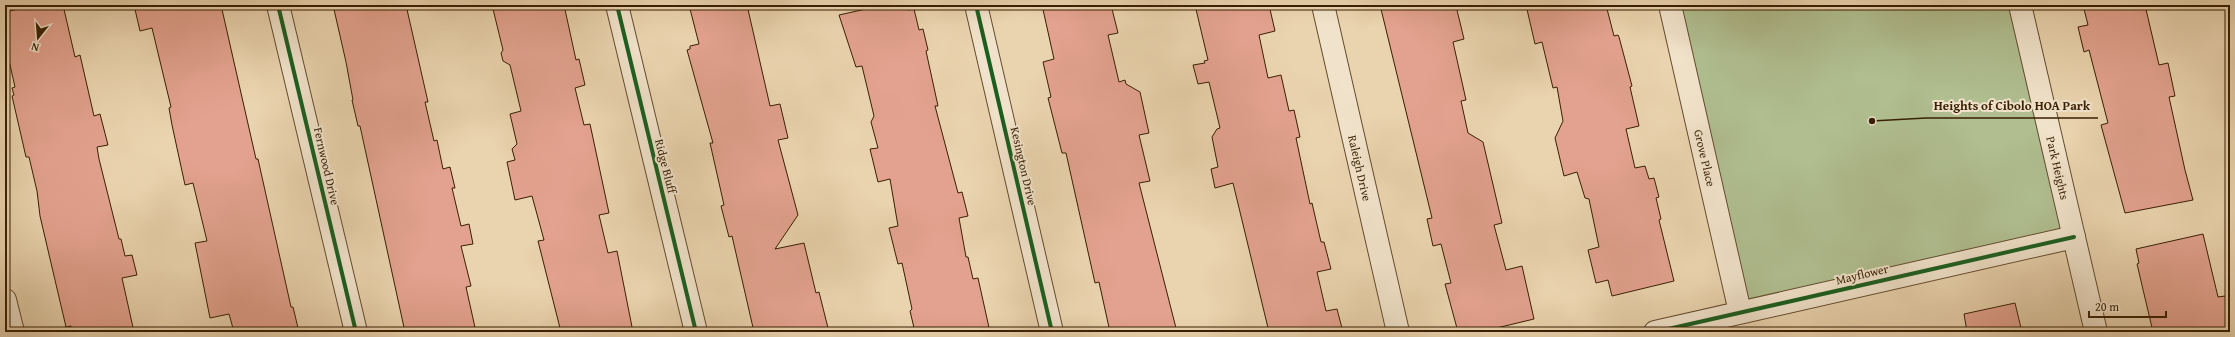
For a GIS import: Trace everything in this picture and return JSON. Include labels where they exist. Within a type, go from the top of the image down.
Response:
[{"type":"street","name":"Fernwood Drive","points":[[278,5],[356,332]]},
{"type":"street","name":"Ridge Bluff","points":[[617,5],[696,332]]},
{"type":"street","name":"Kesington Drive","points":[[976,5],[1052,332]]},
{"type":"street","name":"Raleigh Drive","points":[[1323,5],[1398,332]]},
{"type":"street","name":"Grove Place","points":[[1670,5],[1740,312]]},
{"type":"street","name":"Park Heights","points":[[2020,5],[2096,332]]},
{"type":"street","name":"Mayflower","points":[[1655,332],[2074,237]]},
{"type":"street","points":[[5,300],[12,332]]},
{"type":"green space","points":[[1670,5],[2019,5],[2074,237],[1740,312]]},
{"type":"building","points":[[35,5],[63,5],[75,57],[80,55],[94,116],[100,114],[108,145],[97,147],[99,159],[119,239],[121,239],[125,256],[132,255],[137,275],[122,278],[134,332],[72,332],[71,326],[66,327],[40,216],[37,191],[29,157],[26,157],[12,96],[14,95],[12,88],[15,87],[5,43],[5,12]]},
{"type":"building","points":[[134,5],[221,5],[256,159],[258,159],[291,307],[293,307],[299,332],[234,332],[229,314],[210,318],[195,243],[207,241],[193,183],[185,185],[172,125],[169,108],[171,107],[152,28],[140,31]]},
{"type":"building","points":[[333,5],[406,5],[428,102],[425,102],[434,141],[437,140],[443,169],[450,167],[455,188],[452,188],[461,226],[469,224],[473,244],[461,246],[471,286],[466,287],[476,332],[405,332],[360,126],[358,126],[352,100],[346,62]]},
{"type":"building","points":[[492,5],[564,5],[576,60],[579,59],[585,85],[575,88],[584,125],[590,124],[609,213],[599,215],[608,253],[617,251],[633,332],[561,332],[538,241],[544,240],[532,196],[515,200],[507,162],[515,160],[512,149],[517,144],[510,114],[521,111],[510,65],[503,61],[501,53],[503,50]]},
{"type":"building","points":[[689,5],[747,5],[770,106],[780,104],[788,138],[778,140],[798,215],[775,249],[804,243],[816,293],[819,292],[829,332],[754,332],[732,236],[729,237],[721,206],[724,205],[710,143],[713,143],[687,50],[690,49],[690,46],[699,44]]},
{"type":"building","points":[[866,5],[907,5],[908,10],[914,9],[919,30],[923,29],[928,50],[926,51],[938,106],[935,106],[958,193],[962,192],[968,216],[959,218],[966,257],[968,257],[973,279],[978,278],[990,332],[915,332],[910,311],[912,309],[902,263],[898,264],[889,228],[898,226],[890,179],[878,182],[870,149],[878,148],[871,122],[874,116],[862,66],[856,67],[839,15],[866,9]]},
{"type":"building","points":[[1042,5],[1111,5],[1118,33],[1108,35],[1119,82],[1125,80],[1126,84],[1140,92],[1149,133],[1139,135],[1150,181],[1139,183],[1177,332],[1110,332],[1099,282],[1095,283],[1066,153],[1062,153],[1048,98],[1051,97],[1043,62],[1054,59]]},
{"type":"building","points":[[1195,5],[1269,5],[1275,31],[1259,35],[1268,78],[1281,75],[1289,111],[1294,110],[1300,137],[1296,138],[1310,204],[1312,203],[1321,242],[1324,242],[1331,269],[1317,272],[1326,311],[1337,309],[1343,332],[1269,332],[1233,183],[1215,188],[1211,169],[1218,167],[1212,137],[1217,129],[1220,128],[1209,82],[1198,84],[1193,65],[1205,63],[1204,61],[1208,60]]},
{"type":"building","points":[[1380,5],[1444,5],[1445,9],[1456,6],[1464,39],[1453,42],[1466,100],[1461,101],[1468,133],[1483,142],[1502,223],[1494,225],[1506,270],[1522,266],[1534,319],[1480,332],[1458,332],[1445,284],[1451,283],[1441,244],[1433,246],[1427,219],[1432,218]]},
{"type":"building","points":[[1526,5],[1606,5],[1614,36],[1618,35],[1619,37],[1632,86],[1630,87],[1639,126],[1626,129],[1635,168],[1645,166],[1649,179],[1654,178],[1659,197],[1656,198],[1661,219],[1659,220],[1674,281],[1612,296],[1608,280],[1596,283],[1588,250],[1599,247],[1589,199],[1585,198],[1577,172],[1564,176],[1555,138],[1563,121],[1557,87],[1553,88],[1542,42],[1535,44]]},
{"type":"building","points":[[2083,5],[2145,5],[2159,65],[2168,63],[2175,96],[2169,97],[2193,200],[2125,213],[2101,125],[2108,123],[2089,50],[2084,52],[2078,27],[2088,25]]},
{"type":"building","points":[[2203,234],[2218,297],[2225,296],[2230,316],[2230,332],[2153,332],[2137,264],[2139,263],[2136,249]]},
{"type":"building","points":[[2015,303],[2022,332],[1967,332],[1964,314]]},
{"type":"cycle path","points":[[278,5],[356,332]]},
{"type":"cycle path","points":[[617,5],[696,332]]},
{"type":"cycle path","points":[[976,5],[1052,332]]},
{"type":"cycle path","points":[[1655,332],[2074,237]]},
{"type":"place","name":"Heights of Cibolo HOA Park","points":[[1872,121]]}]
